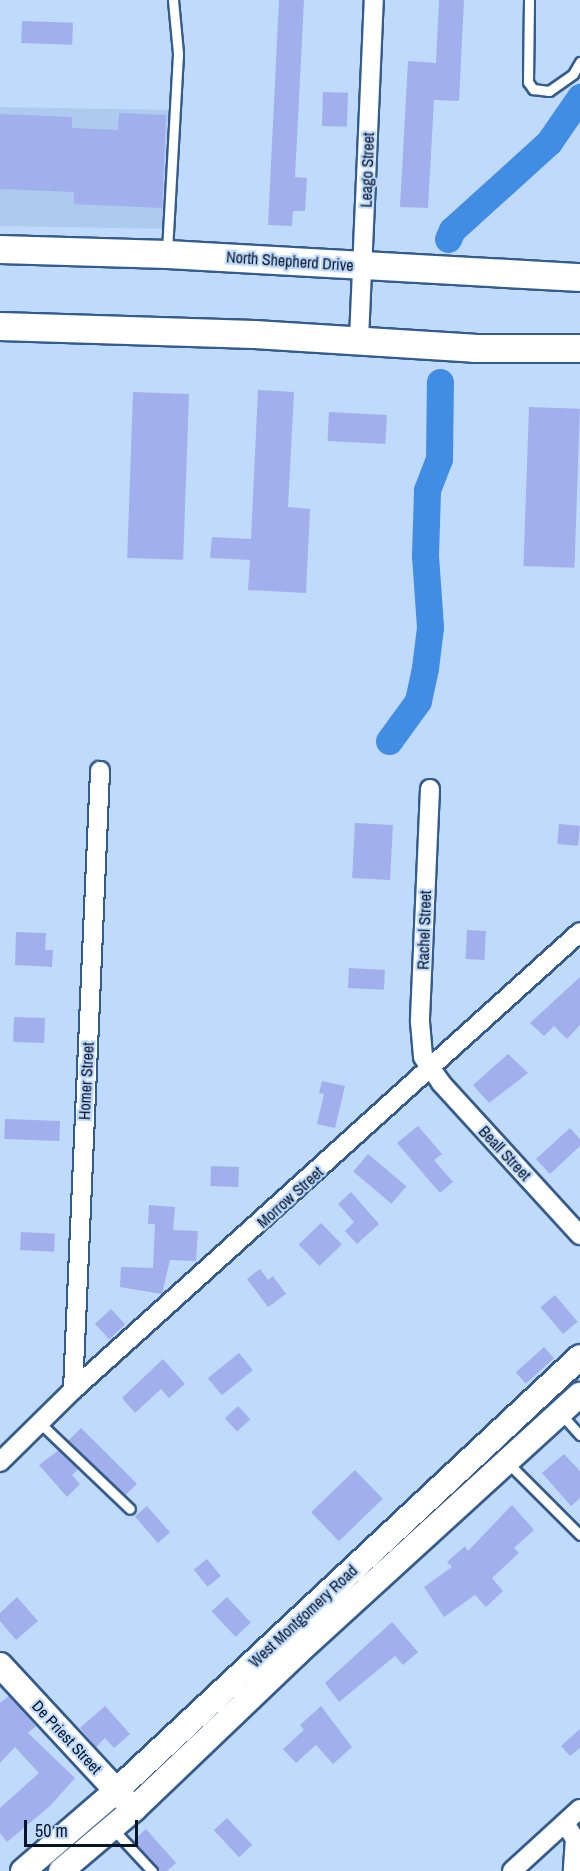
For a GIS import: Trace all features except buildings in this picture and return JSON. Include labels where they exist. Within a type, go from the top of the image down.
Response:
[{"type":"main road","name":"North Shepherd Drive","points":[[0,249],[167,254],[580,277]]},
{"type":"main road","points":[[0,326],[359,339],[474,348],[580,348]]},
{"type":"main road","name":"West Montgomery Road","points":[[61,1871],[134,1809],[445,1482],[580,1357]]},
{"type":"main road","name":"West Montgomery Road","points":[[23,1871],[290,1644],[463,1502],[580,1395]]},
{"type":"main road","points":[[445,1482],[463,1502]]},
{"type":"main road","name":"De Priest Street","points":[[0,1665],[134,1809]]},
{"type":"street","name":"Leago Street","points":[[359,339],[374,0]]},
{"type":"street","name":"Homer Street","points":[[73,1390],[100,771]]},
{"type":"street","name":"Rachel Street","points":[[430,789],[420,1023],[423,1057],[430,1070]]},
{"type":"street","name":"Morrow Street","points":[[0,1462],[73,1390],[430,1070],[580,932]]},
{"type":"street","name":"Beall Street","points":[[430,1070],[580,1235]]},
{"type":"street","points":[[512,1871],[580,1809]]},
{"type":"street","points":[[565,1823],[575,1839],[573,1871]]},
{"type":"lane","points":[[167,254],[178,53],[173,0]]},
{"type":"lane","points":[[529,0],[528,82],[532,89],[549,91],[573,74],[580,62]]},
{"type":"lane","points":[[560,1413],[580,1435]]},
{"type":"lane","points":[[40,1423],[130,1509]]},
{"type":"lane","points":[[507,1462],[580,1535]]},
{"type":"lane","points":[[112,1828],[152,1871]]},
{"type":"shaded area","points":[[0,107],[171,110],[169,229],[0,226]]},
{"type":"waterway","points":[[448,239],[452,230],[549,142],[580,97]]},
{"type":"waterway","points":[[389,741],[418,701],[425,668],[430,627],[425,555],[427,490],[439,459],[440,382]]}]
